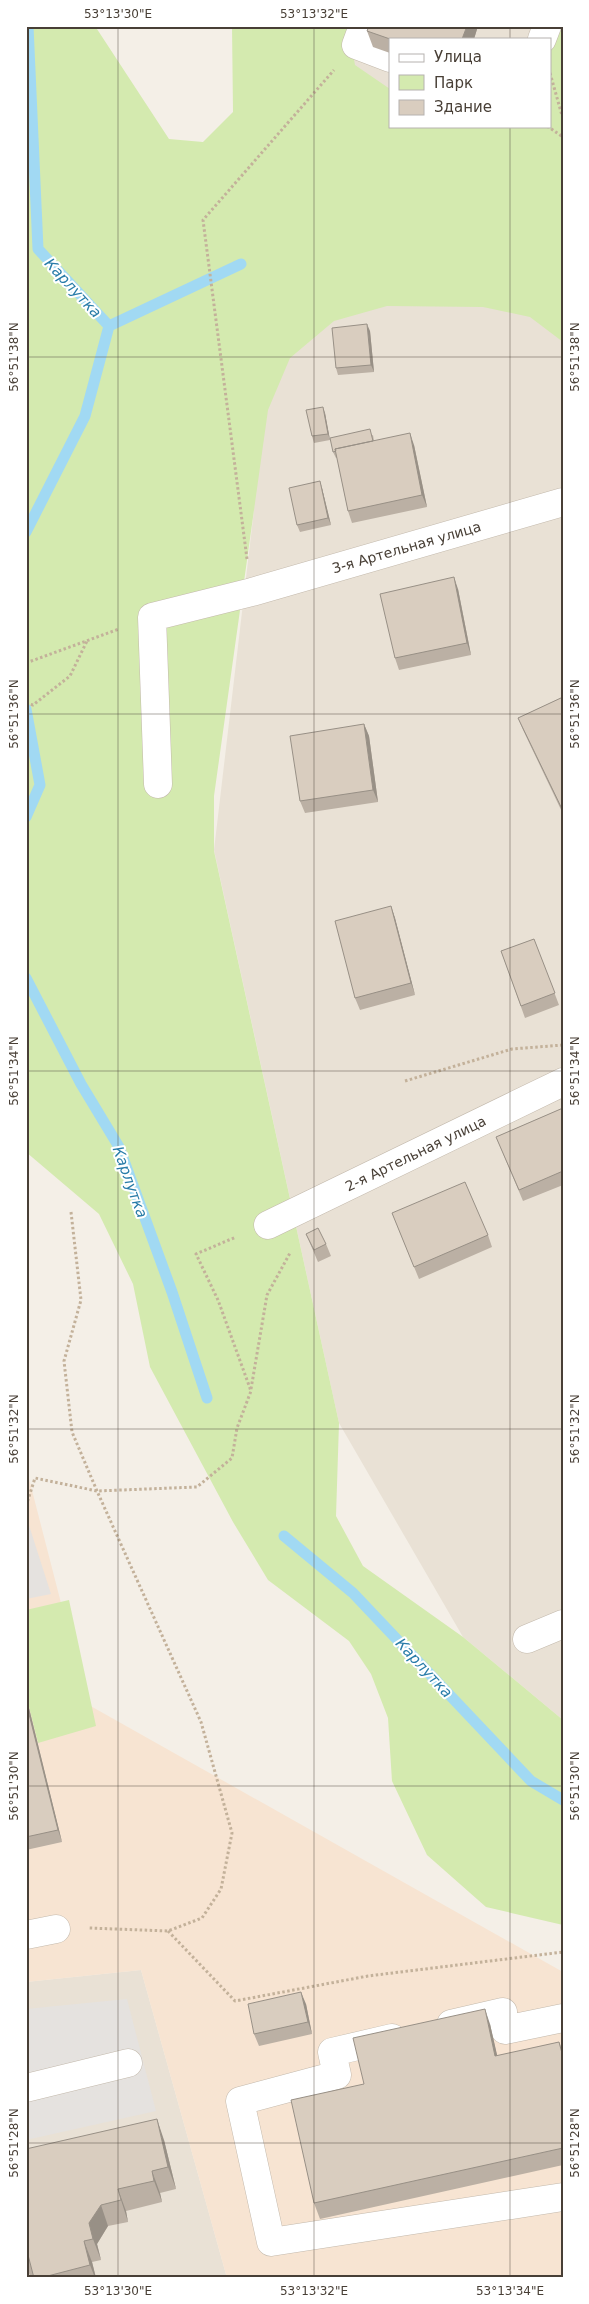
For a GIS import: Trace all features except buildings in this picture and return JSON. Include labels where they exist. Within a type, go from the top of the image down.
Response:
[{"type":"street","points":[[542,38],[547,26]]},
{"type":"street","points":[[360,36],[389,57]]},
{"type":"street","name":"3-я Артельная улица","points":[[152,617],[252,592],[563,502]]},
{"type":"street","points":[[152,617],[158,784]]},
{"type":"street","name":"2-я Артельная улица","points":[[268,1225],[563,1082]]},
{"type":"street","points":[[528,1639],[563,1624]]},
{"type":"street","points":[[26,1935],[56,1929]]},
{"type":"street","points":[[563,2018],[505,2030],[503,2012],[332,2052],[337,2074],[240,2101],[271,2242],[563,2197]]},
{"type":"street","points":[[26,2088],[128,2063]]},
{"type":"path","points":[[252,592],[204,220],[360,36]]},
{"type":"path","points":[[552,80],[563,120]]},
{"type":"path","points":[[550,128],[563,137]]},
{"type":"path","points":[[28,662],[152,617]]},
{"type":"path","points":[[26,703],[33,704],[70,676],[87,641]]},
{"type":"path","points":[[404,1081],[512,1049],[563,1045]]},
{"type":"path","points":[[56,1929],[168,1930],[202,1918],[221,1889],[232,1833],[201,1722],[97,1492],[72,1432],[64,1361],[80,1300],[71,1212]]},
{"type":"path","points":[[251,1390],[218,1300],[196,1254],[268,1225]]},
{"type":"path","points":[[26,1506],[35,1478],[97,1492],[197,1487],[232,1458],[237,1428],[251,1390],[267,1295],[291,1252]]},
{"type":"path","points":[[168,1930],[235,2001],[368,1976],[563,1952]]},
{"type":"shaded area","points":[[242,26],[563,26],[563,1720],[463,1637],[339,1423],[214,850],[254,510]]},
{"type":"shaded area","points":[[26,1467],[87,1704],[563,1972],[563,2278],[227,2278],[141,1970],[26,1982]]},
{"type":"shaded area","points":[[26,1516],[51,1594],[26,1599]]},
{"type":"shaded area","points":[[141,1970],[227,2278],[26,2278],[26,1982]]},
{"type":"shaded area","points":[[127,1999],[156,2111],[26,2140],[26,2009]]},
{"type":"green space","points":[[26,26],[95,26],[169,139],[203,142],[233,112],[232,26],[354,26],[350,37],[355,65],[389,88],[389,128],[552,128],[552,38],[556,26],[563,26],[563,342],[530,317],[483,307],[387,306],[334,321],[290,358],[268,410],[214,796],[214,851],[339,1423],[336,1516],[363,1566],[463,1637],[563,1720],[563,1925],[486,1907],[427,1855],[392,1781],[388,1718],[371,1674],[349,1641],[268,1580],[233,1522],[150,1367],[133,1284],[99,1214],[26,1152]]},
{"type":"green space","points":[[69,1600],[96,1726],[38,1743],[26,1695],[26,1610]]},
{"type":"waterway","name":"Карлутка","points":[[26,532],[85,416],[109,326],[38,249],[28,26]]},
{"type":"waterway","points":[[109,326],[241,264]]},
{"type":"waterway","name":"Карлутка","points":[[26,709],[40,785],[26,817]]},
{"type":"waterway","name":"Карлутка","points":[[26,978],[81,1084],[119,1147],[172,1292],[207,1398]]},
{"type":"waterway","name":"Карлутка","points":[[284,1536],[353,1593],[531,1781],[563,1800]]}]
